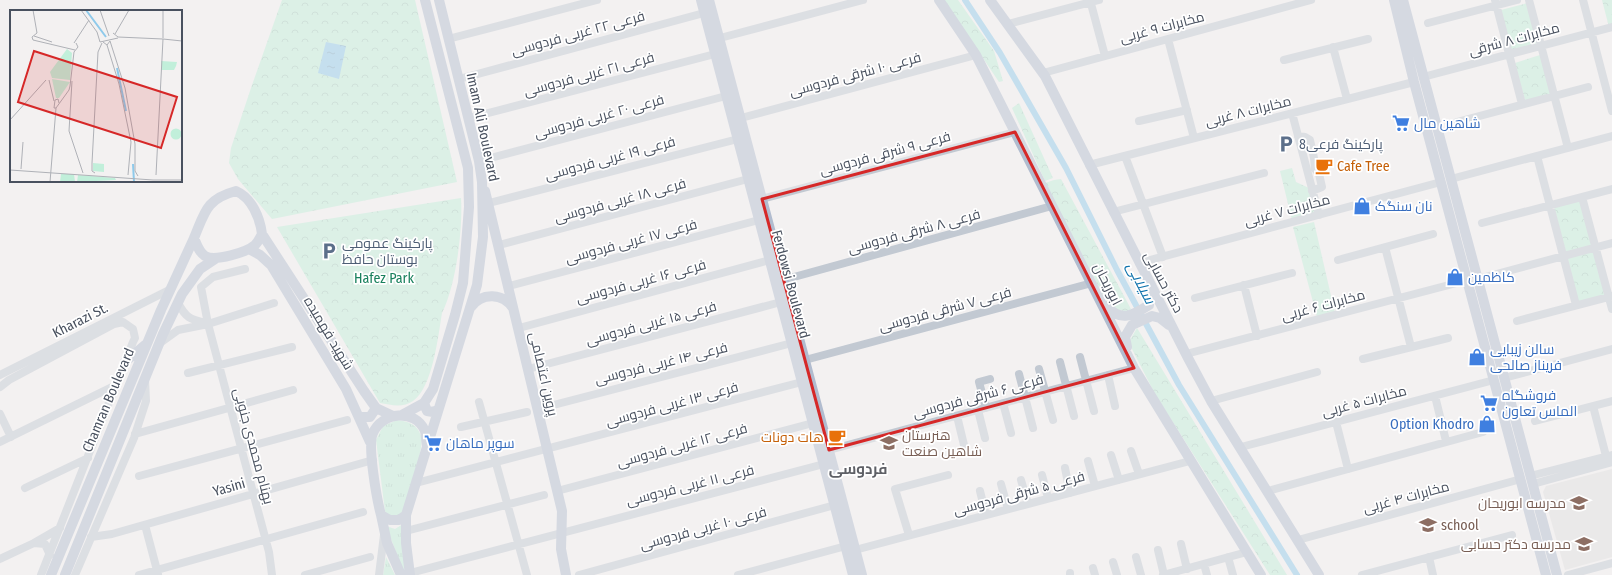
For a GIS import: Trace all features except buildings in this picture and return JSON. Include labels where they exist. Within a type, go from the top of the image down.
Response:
[{"type":"main road","name":"Imam Ali Boulevard","points":[[424,403],[433,388],[455,315],[462,283],[469,207],[468,168],[436,47],[426,0]]},
{"type":"main road","name":"Imam Ali Boulevard","points":[[407,574],[406,515],[477,285],[483,237],[482,182],[479,161],[439,0]]},
{"type":"main road","name":"Ferdowsi Boulevard","points":[[701,0],[715,54],[724,70],[741,118],[783,280],[806,360],[829,450],[850,548],[853,575]]},
{"type":"main road","name":"Ferdowsi Boulevard","points":[[709,0],[720,38],[726,96],[802,382],[835,505],[850,548],[862,575]]},
{"type":"main road","name":"ابوریحان","points":[[939,0],[976,55],[1134,368],[1261,575]]},
{"type":"main road","name":"دکتر حسابی","points":[[990,0],[1042,73],[1138,263],[1211,401],[1241,447],[1319,575]]},
{"type":"main road","points":[[1394,0],[1414,82],[1446,181],[1489,340],[1499,379],[1520,479],[1546,575]]},
{"type":"main road","points":[[1403,0],[1423,77],[1446,181]]},
{"type":"main road","points":[[436,47],[441,53],[445,53],[450,44]]},
{"type":"main road","points":[[444,75],[447,67],[452,65],[458,75]]},
{"type":"main road","name":"پروین اعتصامی","points":[[482,182],[489,203],[558,491],[562,511],[562,549],[566,575]]},
{"type":"main road","points":[[236,191],[243,194],[260,220],[262,234],[256,244],[244,252],[215,258],[207,257],[200,251],[194,238],[208,206],[221,195],[236,191]]},
{"type":"main road","name":"شهید فهمیده","points":[[262,234],[376,408]]},
{"type":"main road","name":"Chamran Boulevard","points":[[51,575],[147,344],[194,238]]},
{"type":"main road","name":"شهید فهمیده","points":[[249,249],[260,255],[271,265],[346,389],[370,442],[384,532],[407,574]]},
{"type":"main road","name":"Chamran Boulevard","points":[[65,575],[160,343],[178,303],[193,277],[200,269],[215,258]]},
{"type":"main road","points":[[1102,302],[1113,314],[1126,316],[1149,305],[1146,277]]},
{"type":"main road","points":[[469,310],[479,299],[494,296],[509,302],[515,312]]},
{"type":"main road","points":[[1128,355],[1125,337],[1131,326],[1150,316],[1155,316],[1163,320],[1174,331]]},
{"type":"main road","points":[[125,362],[147,344]]},
{"type":"main road","points":[[1499,379],[1532,480],[1557,575]]},
{"type":"main road","points":[[370,442],[372,433],[377,425],[384,419],[398,416],[424,403],[425,408],[430,412],[438,410]]},
{"type":"main road","points":[[359,418],[370,417],[376,408],[398,416],[411,418],[419,423],[425,431],[427,446]]},
{"type":"main road","points":[[381,515],[394,521],[406,515]]},
{"type":"street","points":[[450,44],[597,0]]},
{"type":"street","points":[[720,38],[863,0]]},
{"type":"street","points":[[1008,24],[1090,1],[1100,0]]},
{"type":"street","name":"مخابرات ۹ غربی","points":[[1042,73],[1311,0]]},
{"type":"street","points":[[1428,23],[1496,3],[1517,0]]},
{"type":"street","points":[[1529,0],[1568,148]]},
{"type":"street","points":[[1583,0],[1612,111]]},
{"type":"street","points":[[1090,1],[1105,56]]},
{"type":"street","points":[[1496,3],[1522,104]]},
{"type":"street","name":"فرعی ۲۲ غربی فردوسی","points":[[458,75],[704,13]]},
{"type":"street","name":"مخابرات ۸ شرقی","points":[[1423,77],[1612,27]]},
{"type":"street","points":[[1284,60],[1368,38]]},
{"type":"street","points":[[1168,39],[1194,138]]},
{"type":"street","points":[[1333,48],[1347,99]]},
{"type":"street","name":"فرعی ۲۱ غربی فردوسی","points":[[469,118],[715,54]]},
{"type":"street","name":"فرعی ۱۰ شرقی فردوسی","points":[[741,118],[976,55]]},
{"type":"street","name":"مخابرات ۸ غربی","points":[[1089,165],[1414,82]]},
{"type":"street","points":[[1457,122],[1588,87]]},
{"type":"street","name":"فرعی ۲۰ غربی فردوسی","points":[[479,161],[726,96]]},
{"type":"street","points":[[1139,121],[1187,110]]},
{"type":"street","points":[[1292,114],[1319,215]]},
{"type":"street","name":"فرعی ۹ شرقی فردوسی","points":[[762,199],[1015,132]]},
{"type":"street","name":"مخابرات ۷ غربی","points":[[1138,263],[1612,136]]},
{"type":"street","name":"فرعی ۱۹ غربی فردوسی","points":[[489,203],[738,139]]},
{"type":"street","points":[[1125,156],[1163,257]]},
{"type":"street","points":[[1537,156],[1576,305]]},
{"type":"street","points":[[1113,212],[1264,173]]},
{"type":"street","name":"فرعی ۱۸ غربی فردوسی","points":[[499,245],[748,179]]},
{"type":"street","points":[[1482,223],[1612,189]]},
{"type":"street","points":[[1582,197],[1612,309]]},
{"type":"street","name":"فرعی ۸ شرقی فردوسی","points":[[783,280],[1052,206]]},
{"type":"street","name":"فرعی ۱۷ غربی فردوسی","points":[[510,291],[759,220]]},
{"type":"street","points":[[1338,260],[1433,234]]},
{"type":"street","name":"مخابرات ۶ غربی","points":[[1186,354],[1612,243]]},
{"type":"street","points":[[1385,247],[1411,347]]},
{"type":"street","name":"فرعی ۱۶ غربی فردوسی","points":[[519,328],[770,260]]},
{"type":"street","name":"بهنام محمدی جنوبی","points":[[245,269],[213,277],[202,287],[208,324],[265,538],[272,575]]},
{"type":"street","points":[[1195,298],[1292,273]]},
{"type":"street","name":"فرعی ۷ شرقی فردوسی","points":[[806,360],[1092,284]]},
{"type":"street","points":[[1244,285],[1257,336]]},
{"type":"street","name":"Kharazi St.","points":[[1,374],[171,289]]},
{"type":"street","points":[[1517,321],[1610,297]]},
{"type":"street","name":"فرعی ۱۵ غربی فردوسی","points":[[528,369],[781,302]]},
{"type":"street","points":[[178,303],[189,319],[208,324]]},
{"type":"street","points":[[160,343],[178,330],[208,324],[274,303]]},
{"type":"street","name":"Kharazi St.","points":[[0,387],[8,381],[114,324]]},
{"type":"street","name":"Chamran Boulevard","points":[[42,575],[133,342],[135,333],[133,329],[127,324],[114,324]]},
{"type":"street","points":[[1363,359],[1448,338]]},
{"type":"street","name":"فرعی ۱۴ غربی فردوسی","points":[[538,409],[792,343]]},
{"type":"street","points":[[188,373],[292,347]]},
{"type":"street","name":"مخابرات ۵ غربی","points":[[1241,447],[1612,349]]},
{"type":"street","points":[[1080,357],[1094,411]]},
{"type":"street","points":[[1060,362],[1074,416]]},
{"type":"street","name":"فرعی ۶ شرقی فردوسی","points":[[829,450],[1134,368]]},
{"type":"street","points":[[1039,369],[1053,420]]},
{"type":"street","points":[[1211,401],[1317,372]]},
{"type":"street","points":[[0,393],[8,381],[3,380],[1,374]]},
{"type":"street","points":[[1019,374],[1033,428]]},
{"type":"street","points":[[1108,375],[1116,406]]},
{"type":"street","points":[[986,408],[979,382],[990,379]]},
{"type":"street","points":[[75,575],[135,434],[146,401],[145,380]]},
{"type":"street","name":"فرعی ۱۳ غربی فردوسی","points":[[416,483],[548,450],[802,382]]},
{"type":"street","points":[[0,442],[116,385]]},
{"type":"street","points":[[135,434],[293,390]]},
{"type":"street","points":[[1436,396],[1446,441]]},
{"type":"street","points":[[1535,421],[1612,401]]},
{"type":"street","points":[[479,402],[527,575]]},
{"type":"street","points":[[1004,403],[1011,433]]},
{"type":"street","points":[[1532,480],[1610,458],[1593,406]]},
{"type":"street","points":[[978,410],[985,438]]},
{"type":"street","points":[[461,427],[527,412]]},
{"type":"street","points":[[0,414],[11,437]]},
{"type":"street","points":[[957,416],[964,445]]},
{"type":"street","points":[[139,476],[347,420]]},
{"type":"street","points":[[1336,422],[1348,469]]},
{"type":"street","name":"فرعی ۱۲ غربی فردوسی","points":[[558,491],[813,423]]},
{"type":"street","points":[[1268,491],[1483,432]]},
{"type":"street","points":[[1131,451],[1139,474]]},
{"type":"street","points":[[1111,455],[1118,480]]},
{"type":"street","points":[[24,488],[88,458]]},
{"type":"street","name":"Yasini","points":[[91,538],[145,525],[373,460]]},
{"type":"street","points":[[1088,461],[1095,486]]},
{"type":"street","name":"فرعی ۵ شرقی فردوسی","points":[[738,575],[909,535],[1190,461]]},
{"type":"street","name":"فرعی ۱۱ غربی فردوسی","points":[[407,574],[518,543],[824,464]]},
{"type":"street","points":[[1065,468],[1070,493]]},
{"type":"street","points":[[909,535],[895,489],[948,475]]},
{"type":"street","points":[[1042,475],[1048,498]]},
{"type":"street","name":"مخابرات ۴ غربی","points":[[1298,540],[1520,479]]},
{"type":"street","points":[[1021,480],[1028,504]]},
{"type":"street","points":[[1001,484],[1008,509]]},
{"type":"street","points":[[980,491],[986,515]]},
{"type":"street","points":[[406,531],[544,495]]},
{"type":"street","name":"فرعی ۱۰ غربی فردوسی","points":[[579,575],[835,505]]},
{"type":"street","points":[[140,575],[158,572],[265,538],[363,512]]},
{"type":"street","points":[[145,525],[158,572]]},
{"type":"street","points":[[0,559],[60,528]]},
{"type":"street","points":[[379,575],[384,532]]},
{"type":"street","points":[[1362,575],[1512,534]]},
{"type":"street","points":[[34,542],[45,544],[50,555]]},
{"type":"street","points":[[1181,544],[1184,571]]},
{"type":"street","points":[[1158,550],[1163,575],[1184,571],[1247,552]]},
{"type":"street","points":[[305,575],[370,557]]},
{"type":"street","points":[[1136,557],[1141,575]]},
{"type":"street","points":[[1429,557],[1434,575]]},
{"type":"street","points":[[1228,558],[1233,575]]},
{"type":"street","points":[[1113,562],[1116,575]]},
{"type":"street","points":[[1568,575],[1593,572],[1612,563]]},
{"type":"street","points":[[1204,564],[1207,575]]},
{"type":"highlighted area","points":[[1015,132],[1134,368],[829,450],[762,199]]},
{"type":"shaded area","points":[[1612,469],[1612,557],[1565,570],[1543,492],[1546,486]]},
{"type":"green space","points":[[282,0],[415,0],[457,182],[272,219],[238,179],[229,163],[231,148]]},
{"type":"green space","points":[[944,0],[958,0],[994,51],[1003,81],[999,82]]},
{"type":"green space","points":[[1602,0],[1612,0],[1612,26],[1609,27]]},
{"type":"green space","points":[[1528,3],[1538,43],[1511,50],[1501,10]]},
{"type":"green space","points":[[1540,55],[1551,94],[1525,101],[1515,63]]},
{"type":"green space","points":[[1019,103],[1053,178],[1045,181],[1012,108]]},
{"type":"green space","points":[[1292,168],[1296,182],[1309,188],[1315,213],[1292,220],[1280,171]]},
{"type":"green space","points":[[1061,179],[1131,309],[1127,312],[1116,309],[1105,299],[1045,183]]},
{"type":"green space","name":"Hafez Park","points":[[461,198],[461,226],[458,257],[451,288],[442,313],[434,360],[430,373],[420,394],[413,401],[405,405],[388,405],[380,403],[277,227]]},
{"type":"green space","points":[[1581,200],[1593,246],[1566,253],[1554,207]]},
{"type":"green space","points":[[1314,222],[1335,313],[1317,317],[1293,227]]},
{"type":"green space","points":[[1594,250],[1606,296],[1578,303],[1567,256]]},
{"type":"green space","points":[[1137,328],[1287,575],[1270,575],[1155,394],[1132,349],[1130,340]]},
{"type":"green space","points":[[397,420],[405,421],[415,426],[420,432],[422,442],[412,485],[403,512],[396,518],[385,511],[376,440],[383,426]]},
{"type":"green space","points":[[403,524],[405,575],[386,526],[395,529]]},
{"type":"green space","points":[[386,557],[395,575],[383,575]]},
{"type":"water","points":[[326,42],[346,46],[339,79],[318,73]]},
{"type":"waterway","name":"سیلابی","points":[[965,0],[1000,53],[1066,168],[1117,270],[1179,385],[1297,575]]},
{"type":"place","name":"شاهین مال","points":[[1401,123]]},
{"type":"place","name":"پارکینگ فرعی8","points":[[1286,144]]},
{"type":"place","name":"Cafe Tree","points":[[1324,166]]},
{"type":"place","name":"نان سنگک","points":[[1362,206]]},
{"type":"place","name":"پارکینگ عمومی بوستان حافظ","points":[[329,251]]},
{"type":"place","name":"کاظمین","points":[[1455,277]]},
{"type":"place","name":"سالن زیبایی فریناز صالحی","points":[[1477,357]]},
{"type":"place","name":"فروشگاه الماس تعاون","points":[[1489,403]]},
{"type":"place","name":"Option Khodro","points":[[1487,424]]},
{"type":"place","name":"هات دونات","points":[[837,437]]},
{"type":"place","name":"سوپر ماهان","points":[[433,443]]},
{"type":"place","name":"هنرستان شاهین صنعت","points":[[889,443]]},
{"type":"place","name":"مدرسه ابوریحان","points":[[1579,503]]},
{"type":"place","name":"school","points":[[1428,525]]},
{"type":"place","name":"مدرسه دکتر حسابی","points":[[1584,544]]},
{"type":"district","name":"فردوسی","points":[[858,469]]}]
